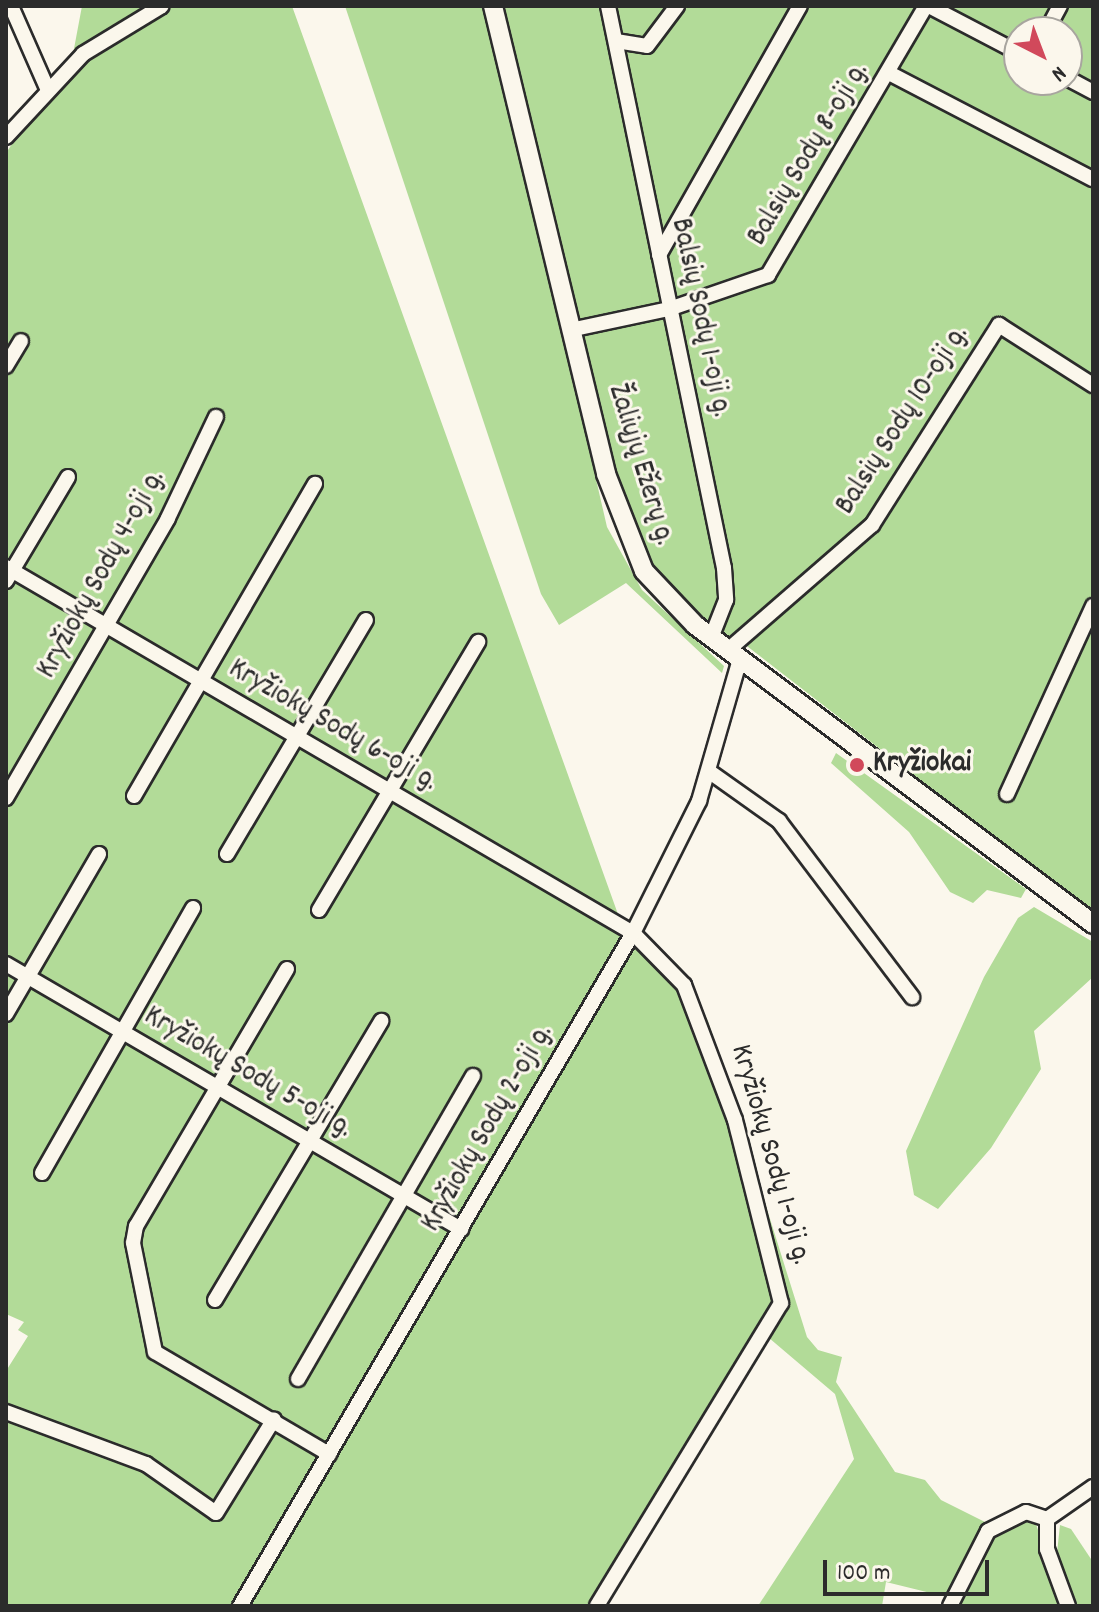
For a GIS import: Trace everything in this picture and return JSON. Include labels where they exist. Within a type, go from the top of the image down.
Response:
[{"type":"main road","name":"Žaliųjų Ežerų g.","points":[[493,6],[570,330],[631,548],[657,588],[711,638],[1093,924]]},
{"type":"street","points":[[11,6],[12,27],[47,88]]},
{"type":"street","points":[[6,137],[47,88],[83,54],[162,6]]},
{"type":"street","name":"Balsių Sodų 1-oji g.","points":[[608,6],[724,568],[726,600],[711,638]]},
{"type":"street","points":[[616,41],[647,46],[677,6]]},
{"type":"street","points":[[659,255],[800,6]]},
{"type":"street","points":[[928,6],[1003,45]]},
{"type":"street","name":"Balsių Sodų 8-oji g.","points":[[570,330],[669,309],[768,275],[928,6]]},
{"type":"street","points":[[889,73],[1093,179]]},
{"type":"street","name":"Balsių Sodų 10-oji g.","points":[[734,655],[872,525],[999,325],[1093,385]]},
{"type":"street","points":[[6,366],[21,341]]},
{"type":"street","name":"Kryžiokų Sodų 4-oji g.","points":[[6,798],[108,624],[216,417]]},
{"type":"street","points":[[8,573],[68,477]]},
{"type":"street","points":[[134,796],[315,484]]},
{"type":"street","name":"Kryžiokų Sodų 6-oji g.","points":[[8,573],[108,624],[201,682],[633,933]]},
{"type":"street","points":[[1007,794],[1093,606]]},
{"type":"street","points":[[227,854],[366,620]]},
{"type":"street","points":[[319,910],[478,642]]},
{"type":"street","name":"Kryžiokų Sodų 2-oji g.","points":[[240,1606],[633,933],[710,772],[734,655]]},
{"type":"street","points":[[710,772],[779,821],[912,997]]},
{"type":"street","points":[[6,1014],[99,854]]},
{"type":"street","points":[[42,1173],[193,908]]},
{"type":"street","name":"Kryžiokų Sodų 1-oji g.","points":[[597,1606],[781,1303],[772,1250],[711,1045],[684,985],[633,933]]},
{"type":"street","name":"Kryžiokų Sodų 5-oji g.","points":[[6,964],[461,1229]]},
{"type":"street","points":[[287,969],[133,1234],[147,1341],[329,1454]]},
{"type":"street","points":[[215,1300],[381,1021]]},
{"type":"street","points":[[298,1379],[473,1076]]},
{"type":"street","points":[[6,1412],[146,1464],[216,1513],[274,1419]]},
{"type":"street","points":[[1047,1519],[1093,1487]]},
{"type":"street","points":[[950,1606],[988,1531],[1026,1512],[1047,1519]]},
{"type":"street","points":[[1047,1519],[1047,1549],[1068,1606]]},
{"type":"green space","points":[[82,6],[292,6],[619,917],[678,965],[708,1021],[807,1337],[818,1350],[842,1357],[836,1382],[895,1472],[925,1480],[941,1500],[987,1523],[1018,1508],[1036,1524],[1063,1606],[945,1606],[947,1597],[886,1582],[882,1606],[758,1606],[854,1459],[835,1394],[762,1332],[593,1606],[6,1606],[6,1371],[28,1336],[18,1330],[24,1322],[6,1314],[6,153],[14,141],[6,127],[73,54]]},
{"type":"green space","points":[[345,6],[487,6],[607,527],[642,590],[724,666],[722,673],[626,583],[559,625],[541,594]]},
{"type":"green space","points":[[503,6],[1093,6],[1093,914],[743,643],[717,635],[669,594],[632,539]]},
{"type":"green space","points":[[836,753],[1026,889],[1021,898],[987,890],[973,903],[950,892],[909,832],[831,763]]},
{"type":"green space","points":[[1034,907],[1093,942],[1093,977],[1034,1031],[1041,1069],[991,1148],[938,1209],[914,1195],[906,1151],[984,977],[1018,918]]},
{"type":"green space","points":[[1060,1525],[1071,1529],[1093,1562],[1093,1606],[1073,1606],[1057,1553]]},
{"type":"place","name":"Kryžiokai","points":[[857,765]]}]
